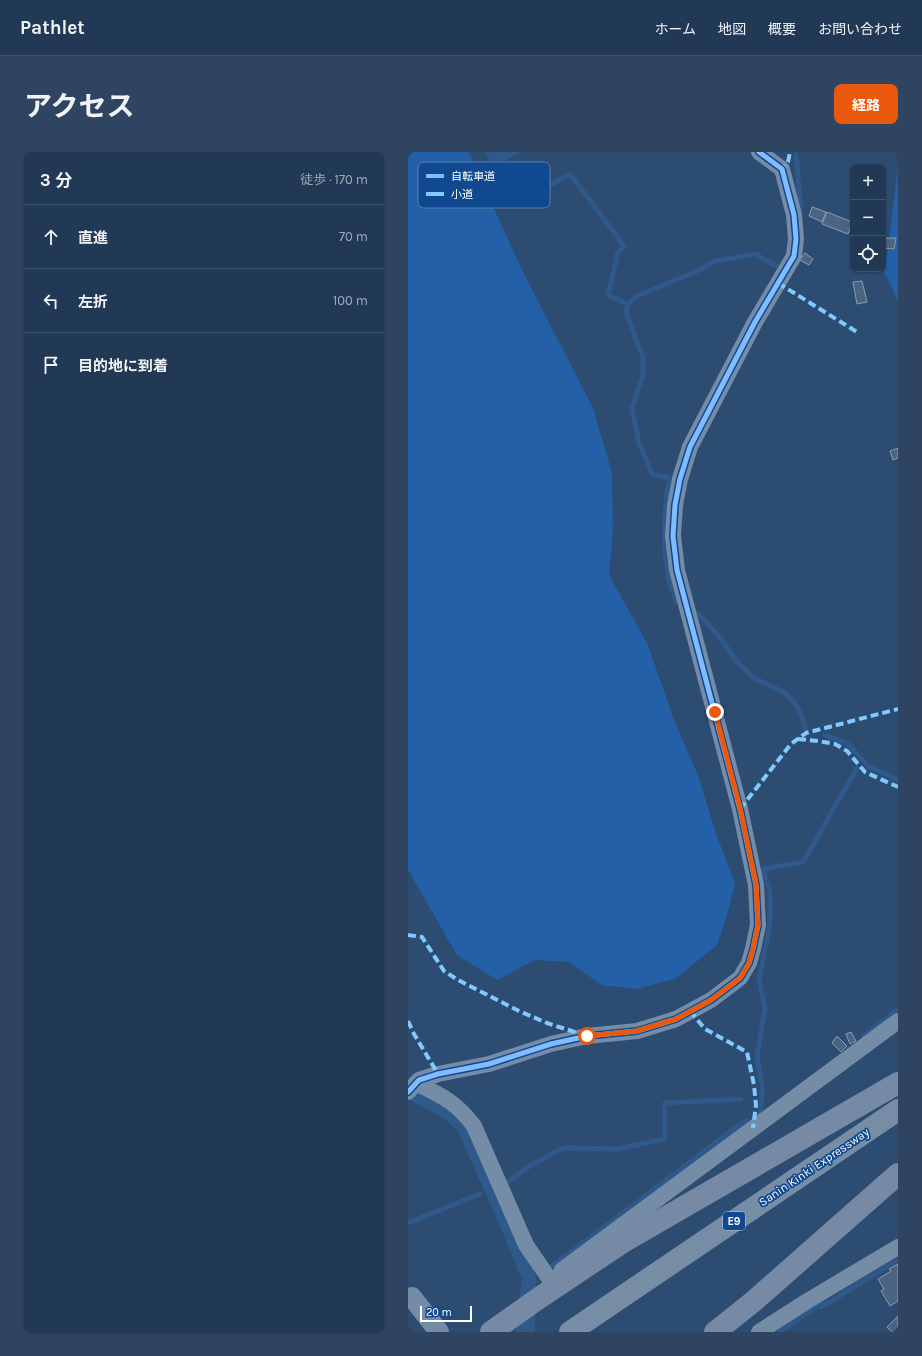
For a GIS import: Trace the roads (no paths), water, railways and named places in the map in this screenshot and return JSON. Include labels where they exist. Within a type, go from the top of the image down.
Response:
[{"type":"highway","points":[[491,1332],[623,1242],[898,1083]]},
{"type":"highway","name":"Sanin Kinki Expressway","points":[[570,1332],[898,1110]]},
{"type":"highway","name":"Sanin Kinki Expressway","points":[[594,1332],[898,1122]]},
{"type":"highway","points":[[715,1332],[754,1301],[898,1174]]},
{"type":"street","points":[[547,1293],[474,1126],[465,1114],[446,1098],[412,1087],[419,1080],[438,1074],[489,1064],[551,1044],[587,1036],[636,1031],[676,1019],[711,1000],[740,978],[749,963],[758,925],[756,884],[740,808],[677,570],[674,536],[675,505],[680,479],[690,447],[755,322],[794,256],[796,239],[794,215],[782,169],[759,152]]},
{"type":"street","points":[[547,1293],[562,1270],[898,1021]]},
{"type":"street","points":[[759,1332],[809,1300],[898,1248]]},
{"type":"street","points":[[409,1295],[439,1332]]},
{"type":"waterway","points":[[490,152],[492,162]]},
{"type":"waterway","points":[[796,155],[801,210]]},
{"type":"waterway","points":[[550,185],[570,174],[624,246],[618,252],[608,295],[628,304]]},
{"type":"waterway","points":[[676,602],[668,575],[664,538],[669,478],[652,474],[639,442],[632,409],[643,375],[643,356],[626,311],[628,304],[637,296],[695,272],[715,261],[756,254],[781,268]]},
{"type":"waterway","points":[[698,613],[722,640],[737,662],[754,678],[785,693],[793,701],[800,712],[806,729]]},
{"type":"waterway","points":[[825,735],[847,743],[868,766],[898,780]]},
{"type":"waterway","points":[[760,1113],[762,1085],[757,1057],[765,1008],[759,979],[770,925],[770,891],[763,869],[803,862],[857,768]]},
{"type":"waterway","points":[[864,1036],[898,1009]]},
{"type":"waterway","points":[[505,1184],[531,1165],[563,1148],[617,1149],[665,1139],[665,1103],[741,1099]]},
{"type":"waterway","points":[[552,1266],[746,1120]]},
{"type":"waterway","points":[[408,1223],[480,1194]]},
{"type":"waterway","points":[[779,1332],[821,1304],[821,1307],[898,1260]]}]
